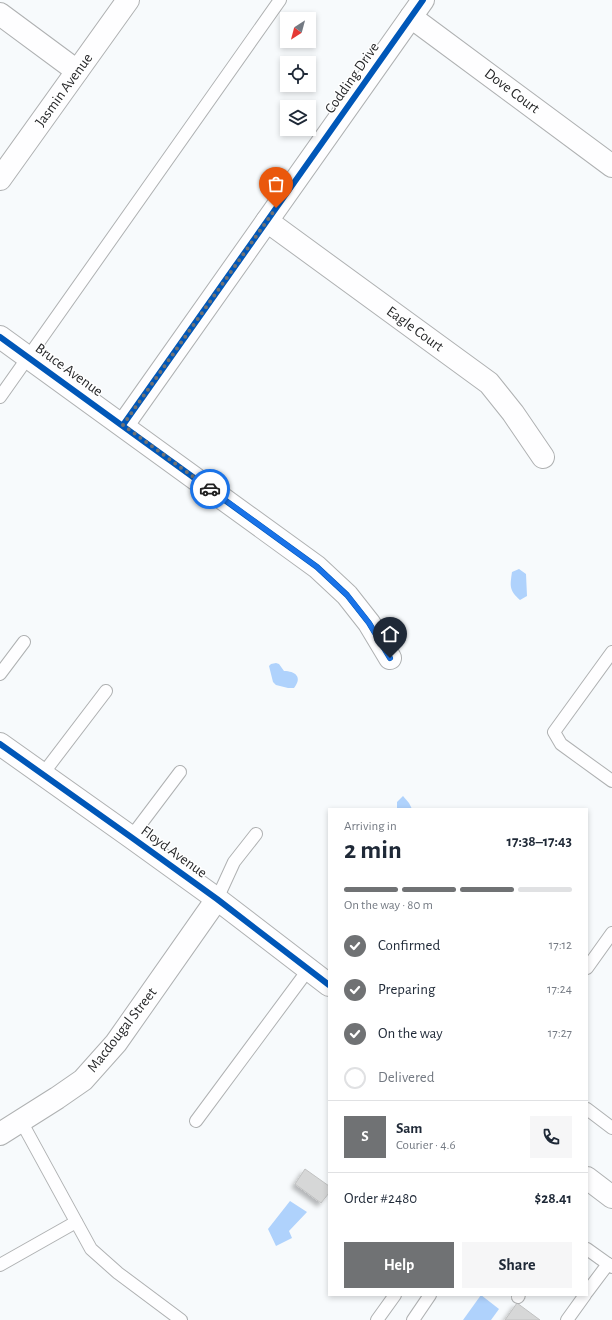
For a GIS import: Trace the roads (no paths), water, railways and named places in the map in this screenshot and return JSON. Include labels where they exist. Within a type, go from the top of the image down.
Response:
[{"type":"street","name":"Jasmin Avenue","points":[[2,174],[128,0]]},
{"type":"street","name":"Dove Court","points":[[417,8],[612,166]]},
{"type":"street","name":"Codding Drive","points":[[123,425],[417,8]]},
{"type":"street","points":[[0,14],[77,71]]},
{"type":"street","name":"Eagle Court","points":[[267,221],[488,383],[513,413],[543,457]]},
{"type":"street","name":"Bruce Avenue","points":[[0,336],[317,567],[347,595],[390,658]]},
{"type":"street","name":"Floyd Avenue","points":[[0,744],[217,899],[328,984]]},
{"type":"street","name":"Macdougal Street","points":[[0,1134],[83,1080],[116,1043],[217,899]]},
{"type":"street","points":[[588,1179],[612,1197]]},
{"type":"lane","points":[[0,397],[280,0]]},
{"type":"lane","points":[[0,674],[24,642]]},
{"type":"lane","points":[[612,652],[554,732],[561,744],[612,781]]},
{"type":"lane","points":[[42,775],[106,692]]},
{"type":"lane","points":[[132,837],[180,772]]},
{"type":"lane","points":[[217,899],[234,862],[256,834]]},
{"type":"lane","points":[[588,967],[611,938]]},
{"type":"lane","points":[[196,1122],[308,970]]},
{"type":"lane","points":[[588,1110],[612,1128]]},
{"type":"lane","points":[[22,1121],[91,1249],[118,1273],[181,1320]]},
{"type":"lane","points":[[0,1265],[76,1222]]},
{"type":"lane","points":[[588,1250],[610,1265],[588,1291]]},
{"type":"lane","points":[[378,1320],[394,1296]]},
{"type":"lane","points":[[413,1320],[429,1296]]},
{"type":"lane","points":[[567,1320],[584,1296]]},
{"type":"water","points":[[519,569],[526,574],[527,596],[520,600],[511,588],[512,572]]},
{"type":"water","points":[[276,663],[279,664],[284,671],[294,673],[296,675],[298,681],[294,688],[276,685],[273,682],[269,666]]},
{"type":"water","points":[[403,796],[412,808],[397,808],[397,802]]},
{"type":"water","points":[[290,1201],[307,1212],[289,1231],[292,1238],[276,1246],[268,1229]]},
{"type":"water","points":[[480,1296],[499,1309],[491,1320],[463,1320]]}]
